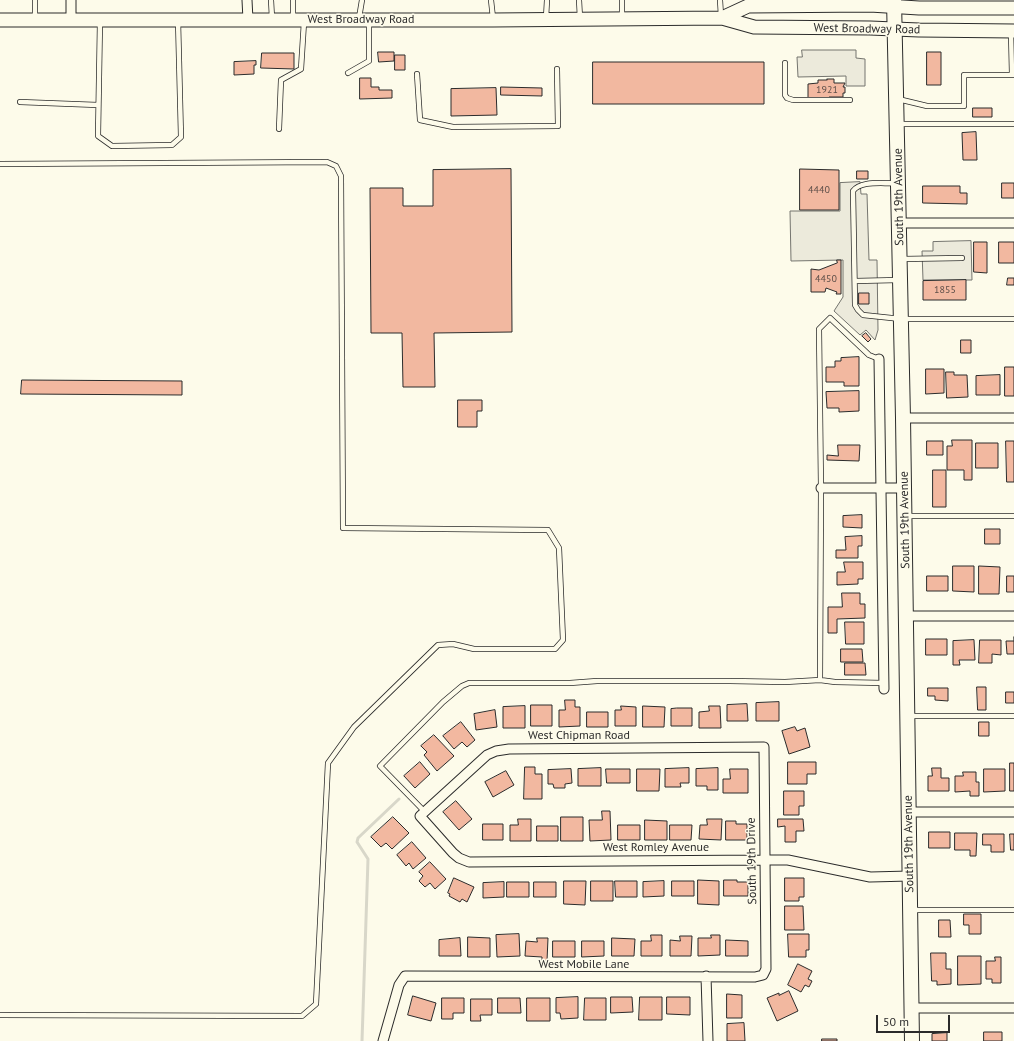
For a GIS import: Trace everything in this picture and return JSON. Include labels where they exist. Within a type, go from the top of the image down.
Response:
[{"type":"main road","name":"West Broadway Road","points":[[722,18],[748,6],[894,3],[919,8],[981,4],[1014,8]]},
{"type":"main road","name":"South 19th Avenue","points":[[894,3],[900,223],[912,1041]]},
{"type":"main road","name":"West Broadway Road","points":[[0,20],[580,20],[722,18],[754,27],[1013,31]]},
{"type":"street","points":[[71,0],[71,19]]},
{"type":"street","points":[[247,0],[248,20]]},
{"type":"street","points":[[900,223],[1014,223]]},
{"type":"street","points":[[878,359],[884,686]]},
{"type":"street","points":[[903,418],[1014,418]]},
{"type":"street","points":[[821,488],[904,488]]},
{"type":"street","points":[[906,616],[1014,616]]},
{"type":"street","name":"West Chipman Road","points":[[422,814],[487,755],[502,750],[764,747]]},
{"type":"street","name":"South 19th Drive","points":[[763,975],[766,969],[764,747]]},
{"type":"street","points":[[908,812],[1014,812]]},
{"type":"street","name":"West Romley Avenue","points":[[422,814],[453,853],[459,858],[469,862],[788,860],[870,877],[910,876]]},
{"type":"street","name":"West Mobile Lane","points":[[383,1041],[399,985],[405,976],[755,977],[763,975]]},
{"type":"street","points":[[706,976],[708,1041]]},
{"type":"street","points":[[912,1008],[1014,1008]]},
{"type":"lane","points":[[35,0],[35,20]]},
{"type":"lane","points":[[270,0],[272,20]]},
{"type":"lane","points":[[279,129],[281,80],[301,68],[299,20],[293,0]]},
{"type":"lane","points":[[348,73],[369,61],[362,0]]},
{"type":"lane","points":[[491,0],[493,20]]},
{"type":"lane","points":[[546,20],[547,0]]},
{"type":"lane","points":[[579,0],[580,20]]},
{"type":"lane","points":[[622,0],[622,19]]},
{"type":"lane","points":[[720,0],[722,18]]},
{"type":"lane","points":[[100,20],[98,136],[112,146],[172,145],[181,137],[178,20]]},
{"type":"lane","points":[[897,99],[927,106],[964,106],[964,75],[1013,75],[1013,31]]},
{"type":"lane","points":[[785,63],[785,95],[787,98],[793,100],[850,100]]},
{"type":"lane","points":[[417,74],[420,120],[453,127],[558,126],[557,68]]},
{"type":"lane","points":[[20,102],[98,105]]},
{"type":"lane","points":[[898,124],[1014,124]]},
{"type":"lane","points":[[0,164],[327,162],[336,166],[340,176],[343,528],[548,530],[559,548],[563,640],[555,649],[474,649],[453,644],[438,645],[354,727],[328,763],[316,1004],[302,1016],[0,1015]]},
{"type":"lane","points":[[899,183],[862,184],[856,187],[853,191],[855,305],[858,310],[863,315],[901,319],[1014,319]]},
{"type":"lane","points":[[900,259],[962,258]]},
{"type":"lane","points":[[854,281],[900,280]]},
{"type":"lane","points":[[820,680],[821,488],[818,329],[830,318],[869,355],[878,359]]},
{"type":"lane","points":[[905,516],[1014,516]]},
{"type":"lane","points":[[422,814],[380,766],[443,702],[469,682],[570,683],[597,681],[730,680],[785,682],[820,680],[884,686]]},
{"type":"lane","points":[[907,716],[1014,716]]},
{"type":"lane","points":[[910,910],[1014,910]]},
{"type":"shaded area","points":[[802,50],[856,50],[856,58],[865,59],[865,86],[846,86],[846,76],[798,77],[797,57],[802,57]]},
{"type":"shaded area","points":[[860,182],[861,194],[867,194],[869,260],[877,260],[878,330],[875,340],[866,330],[860,335],[834,311],[843,297],[843,260],[791,261],[790,211],[840,211],[840,183]]},
{"type":"shaded area","points":[[971,241],[972,280],[923,280],[922,251],[933,251],[933,242]]},
{"type":"building","points":[[378,52],[394,52],[394,61],[379,62]]},
{"type":"building","points":[[927,52],[941,52],[941,85],[927,85]]},
{"type":"building","points":[[262,53],[294,53],[294,69],[261,68]]},
{"type":"building","points":[[395,55],[405,55],[405,70],[395,70]]},
{"type":"building","points":[[256,61],[256,65],[254,65],[254,74],[234,75],[234,62]]},
{"type":"building","points":[[593,62],[764,62],[764,104],[593,104]]},
{"type":"building","points":[[360,78],[371,78],[371,87],[379,87],[379,90],[392,90],[392,98],[360,99]]},
{"type":"building","points":[[834,79],[834,83],[845,83],[843,87],[845,87],[845,93],[843,93],[843,97],[829,97],[829,99],[808,98],[808,84],[818,83],[818,80]]},
{"type":"building","points":[[501,87],[542,88],[542,96],[501,95]]},
{"type":"building","points":[[496,88],[497,115],[451,116],[451,89]]},
{"type":"building","points":[[973,108],[992,108],[992,117],[973,117]]},
{"type":"building","points":[[976,132],[977,160],[963,160],[962,133]]},
{"type":"building","points":[[511,169],[512,332],[434,333],[435,387],[403,387],[402,333],[371,333],[370,188],[403,188],[403,206],[433,206],[433,170]]},
{"type":"building","points":[[800,169],[839,170],[839,210],[800,210]]},
{"type":"building","points":[[857,171],[868,171],[868,179],[857,179]]},
{"type":"building","points":[[1002,183],[1014,183],[1014,198],[1002,198]]},
{"type":"building","points":[[923,186],[960,186],[960,193],[967,193],[967,204],[923,203]]},
{"type":"building","points":[[974,242],[987,242],[987,273],[974,272]]},
{"type":"building","points":[[999,242],[1014,242],[1014,263],[999,263]]},
{"type":"building","points":[[837,260],[841,260],[841,294],[836,294],[837,292],[826,288],[825,292],[811,292],[811,269],[819,270],[837,263]]},
{"type":"building","points":[[1008,278],[1014,278],[1014,285],[1007,285]]},
{"type":"building","points":[[966,280],[966,300],[923,300],[923,281]]},
{"type":"building","points":[[859,293],[869,293],[869,304],[859,304]]},
{"type":"building","points":[[866,333],[871,339],[868,342],[862,336]]},
{"type":"building","points":[[961,340],[971,340],[971,353],[961,353]]},
{"type":"building","points":[[859,357],[859,386],[844,386],[844,382],[826,382],[826,367],[835,367],[835,361],[841,361],[841,358]]},
{"type":"building","points":[[1005,367],[1014,367],[1014,396],[1005,396]]},
{"type":"building","points":[[926,369],[944,369],[944,393],[926,394]]},
{"type":"building","points":[[946,372],[954,372],[954,375],[967,375],[968,397],[947,398]]},
{"type":"building","points":[[1000,375],[1000,395],[976,395],[976,376]]},
{"type":"building","points":[[22,380],[182,381],[182,395],[21,394]]},
{"type":"building","points":[[859,391],[859,411],[839,412],[839,408],[827,408],[826,392]]},
{"type":"building","points":[[458,400],[482,400],[482,411],[477,411],[477,427],[458,427]]},
{"type":"building","points":[[952,440],[972,440],[972,480],[964,480],[964,470],[947,470],[947,446],[952,446]]},
{"type":"building","points":[[927,441],[943,441],[943,455],[927,455]]},
{"type":"building","points":[[1006,441],[1014,441],[1014,482],[1007,482]]},
{"type":"building","points":[[976,443],[998,443],[998,468],[976,468]]},
{"type":"building","points":[[838,445],[860,445],[859,461],[827,460],[827,455],[838,456]]},
{"type":"building","points":[[933,470],[946,470],[946,507],[933,507]]},
{"type":"building","points":[[862,515],[862,528],[843,527],[843,516]]},
{"type":"building","points":[[985,529],[1000,529],[1000,544],[985,544]]},
{"type":"building","points":[[862,536],[862,546],[858,546],[858,558],[836,558],[836,550],[846,550],[845,537]]},
{"type":"building","points":[[844,562],[863,562],[863,579],[858,579],[858,584],[837,585],[837,572],[845,572]]},
{"type":"building","points":[[953,566],[974,566],[974,592],[953,591]]},
{"type":"building","points":[[979,566],[1000,567],[999,594],[979,594]]},
{"type":"building","points":[[927,576],[948,576],[948,591],[927,591]]},
{"type":"building","points":[[1007,576],[1014,576],[1014,592],[1007,592]]},
{"type":"building","points":[[842,593],[860,593],[860,604],[865,604],[865,618],[837,619],[837,633],[828,633],[828,607],[842,607]]},
{"type":"building","points":[[845,622],[864,622],[864,644],[846,644]]},
{"type":"building","points":[[926,639],[947,639],[947,655],[926,655]]},
{"type":"building","points":[[974,640],[975,660],[959,660],[960,665],[953,665],[953,641]]},
{"type":"building","points":[[980,640],[1001,640],[1001,655],[992,654],[992,663],[979,663]]},
{"type":"building","points":[[1006,641],[1014,641],[1014,654],[1007,654]]},
{"type":"building","points":[[841,649],[862,649],[863,662],[841,662]]},
{"type":"building","points":[[845,663],[865,663],[866,675],[845,675]]},
{"type":"building","points":[[977,687],[986,687],[986,710],[978,710]]},
{"type":"building","points":[[928,688],[948,688],[948,701],[935,700],[935,696],[928,696]]},
{"type":"building","points":[[1006,692],[1014,692],[1014,703],[1006,703]]},
{"type":"building","points":[[565,700],[575,700],[575,707],[580,707],[580,726],[559,727],[559,710],[565,710]]},
{"type":"building","points":[[779,702],[779,721],[756,721],[756,703]]},
{"type":"building","points":[[747,704],[748,721],[727,721],[727,705]]},
{"type":"building","points":[[531,705],[552,705],[552,726],[531,726]]},
{"type":"building","points":[[525,706],[525,728],[503,728],[503,707]]},
{"type":"building","points":[[621,706],[636,707],[636,726],[615,726],[615,710],[621,710]]},
{"type":"building","points":[[643,706],[665,707],[664,727],[643,727]]},
{"type":"building","points":[[709,706],[720,706],[721,728],[699,728],[699,712],[709,711]]},
{"type":"building","points":[[692,708],[692,726],[671,726],[671,709]]},
{"type":"building","points":[[495,710],[497,727],[476,730],[474,714]]},
{"type":"building","points":[[587,712],[608,712],[608,727],[587,727]]},
{"type":"building","points":[[461,722],[475,740],[467,747],[462,742],[454,749],[443,736]]},
{"type":"building","points":[[979,722],[989,722],[989,736],[979,736]]},
{"type":"building","points":[[795,727],[797,731],[805,728],[810,747],[789,754],[782,731]]},
{"type":"building","points":[[434,735],[454,756],[437,771],[424,755],[427,752],[421,746]]},
{"type":"building","points":[[420,762],[430,774],[415,788],[404,776]]},
{"type":"building","points":[[788,762],[816,762],[816,774],[807,774],[807,784],[788,784]]},
{"type":"building","points":[[1010,763],[1014,763],[1014,791],[1010,791]]},
{"type":"building","points":[[525,767],[535,767],[535,774],[542,774],[542,799],[524,799]]},
{"type":"building","points":[[601,768],[601,786],[578,786],[578,769]]},
{"type":"building","points":[[689,768],[689,783],[680,783],[681,787],[665,787],[665,769]]},
{"type":"building","points":[[718,768],[718,790],[707,790],[707,786],[696,786],[696,769]]},
{"type":"building","points":[[932,768],[941,768],[941,778],[949,778],[949,791],[928,791],[928,776],[932,776]]},
{"type":"building","points":[[571,769],[572,783],[565,784],[565,788],[554,788],[553,784],[548,784],[548,770]]},
{"type":"building","points":[[606,769],[630,769],[630,783],[607,783]]},
{"type":"building","points":[[637,769],[660,769],[659,791],[637,791]]},
{"type":"building","points":[[730,769],[748,769],[748,793],[723,793],[723,779],[730,779]]},
{"type":"building","points":[[984,769],[1005,769],[1005,791],[984,792]]},
{"type":"building","points":[[506,771],[514,785],[493,797],[485,782]]},
{"type":"building","points":[[963,772],[976,772],[976,782],[979,782],[979,796],[970,796],[970,791],[955,792],[955,776],[963,776]]},
{"type":"building","points":[[784,791],[804,791],[804,806],[799,806],[799,815],[784,815]]},
{"type":"building","points":[[456,801],[472,819],[459,830],[443,812]]},
{"type":"building","points":[[602,811],[610,811],[611,840],[590,841],[589,820],[602,820]]},
{"type":"building","points":[[393,817],[409,833],[392,849],[386,843],[381,847],[371,837]]},
{"type":"building","points":[[561,817],[583,817],[583,841],[561,841]]},
{"type":"building","points":[[518,819],[531,819],[531,841],[510,841],[510,825],[518,825]]},
{"type":"building","points":[[707,819],[722,819],[721,840],[699,839],[700,825],[707,825]]},
{"type":"building","points":[[778,819],[803,819],[804,831],[796,831],[796,842],[785,842],[785,826],[778,827]]},
{"type":"building","points":[[645,820],[667,821],[667,840],[645,840]]},
{"type":"building","points":[[726,821],[736,821],[736,824],[747,824],[747,840],[726,840]]},
{"type":"building","points":[[483,824],[503,824],[503,840],[483,840]]},
{"type":"building","points":[[618,825],[640,825],[640,840],[618,840]]},
{"type":"building","points":[[670,825],[692,825],[691,840],[670,840]]},
{"type":"building","points":[[537,826],[558,826],[558,841],[537,841]]},
{"type":"building","points":[[929,832],[950,832],[950,848],[929,848]]},
{"type":"building","points":[[955,833],[977,833],[976,856],[970,856],[970,850],[955,850]]},
{"type":"building","points":[[983,834],[1004,834],[1004,852],[991,852],[991,845],[983,845]]},
{"type":"building","points":[[1010,834],[1014,834],[1014,850],[1011,850]]},
{"type":"building","points":[[412,842],[426,858],[413,869],[409,863],[406,866],[397,855]]},
{"type":"building","points":[[430,862],[446,879],[435,889],[430,883],[425,887],[419,881],[423,876],[419,872]]},
{"type":"building","points":[[454,878],[474,887],[467,902],[462,899],[460,902],[449,896],[450,894],[448,893]]},
{"type":"building","points":[[785,878],[804,878],[804,897],[799,897],[799,901],[785,901]]},
{"type":"building","points":[[698,880],[719,881],[719,905],[698,904]]},
{"type":"building","points":[[724,880],[748,882],[748,896],[724,896]]},
{"type":"building","points":[[564,881],[586,881],[585,905],[564,904]]},
{"type":"building","points":[[591,881],[613,881],[613,901],[591,901]]},
{"type":"building","points":[[615,881],[637,881],[637,897],[616,897]]},
{"type":"building","points":[[664,881],[664,896],[643,897],[643,882]]},
{"type":"building","points":[[672,881],[694,881],[694,896],[672,896]]},
{"type":"building","points":[[504,882],[504,897],[483,898],[483,883]]},
{"type":"building","points":[[507,882],[529,882],[529,897],[507,897]]},
{"type":"building","points":[[534,882],[556,882],[556,897],[534,897]]},
{"type":"building","points":[[785,906],[803,906],[804,930],[785,930]]},
{"type":"building","points":[[964,914],[981,914],[981,934],[969,934],[969,925],[964,925]]},
{"type":"building","points":[[939,920],[950,920],[951,937],[939,937]]},
{"type":"building","points":[[519,934],[520,956],[497,957],[496,935]]},
{"type":"building","points":[[788,934],[809,934],[809,950],[806,950],[806,957],[789,957]]},
{"type":"building","points":[[651,935],[662,935],[662,956],[641,956],[641,941],[651,941]]},
{"type":"building","points":[[711,935],[720,935],[720,955],[698,956],[698,938],[711,938]]},
{"type":"building","points":[[680,936],[692,936],[691,956],[670,956],[670,940],[680,941]]},
{"type":"building","points":[[468,937],[490,938],[490,957],[468,957]]},
{"type":"building","points":[[460,938],[461,956],[439,956],[439,940]]},
{"type":"building","points":[[537,938],[548,938],[547,961],[542,961],[542,957],[525,956],[526,941],[537,942]]},
{"type":"building","points":[[612,938],[635,939],[634,956],[612,956]]},
{"type":"building","points":[[726,940],[748,941],[748,956],[726,956]]},
{"type":"building","points":[[553,941],[575,941],[575,957],[553,957]]},
{"type":"building","points":[[582,941],[604,941],[604,956],[582,957]]},
{"type":"building","points":[[931,953],[946,953],[946,969],[951,969],[951,984],[937,985],[937,981],[932,981]]},
{"type":"building","points":[[958,956],[981,956],[981,984],[958,985]]},
{"type":"building","points":[[995,957],[1001,957],[1001,983],[992,983],[992,979],[986,979],[986,961],[995,961]]},
{"type":"building","points":[[798,964],[812,971],[808,979],[812,981],[809,987],[805,985],[801,992],[788,985]]},
{"type":"building","points":[[789,991],[798,1011],[777,1021],[767,998]]},
{"type":"building","points":[[727,994],[742,995],[742,1018],[727,1018]]},
{"type":"building","points":[[413,996],[436,1003],[431,1021],[408,1015]]},
{"type":"building","points":[[578,997],[578,1018],[561,1019],[560,1013],[556,1013],[556,998]]},
{"type":"building","points":[[611,997],[632,997],[633,1012],[611,1013]]},
{"type":"building","points":[[640,997],[662,997],[662,1020],[639,1020]]},
{"type":"building","points":[[667,997],[690,997],[690,1015],[667,1014]]},
{"type":"building","points":[[442,998],[464,998],[464,1013],[453,1013],[453,1019],[442,1019]]},
{"type":"building","points":[[498,998],[520,998],[521,1013],[498,1013]]},
{"type":"building","points":[[527,998],[550,998],[550,1021],[527,1021]]},
{"type":"building","points":[[585,998],[606,998],[606,1020],[584,1020]]},
{"type":"building","points":[[471,999],[492,999],[492,1015],[480,1015],[481,1021],[471,1021]]},
{"type":"building","points":[[744,1023],[745,1041],[727,1041],[727,1024]]},
{"type":"building","points":[[984,1032],[1002,1032],[1002,1041],[984,1041]]},
{"type":"building","points":[[947,1033],[947,1041],[932,1041],[932,1034]]},
{"type":"building","points":[[822,1039],[837,1039],[837,1041],[822,1041]]},
{"type":"waterway","points":[[362,1041],[368,859],[357,842],[358,838],[399,799]]}]
